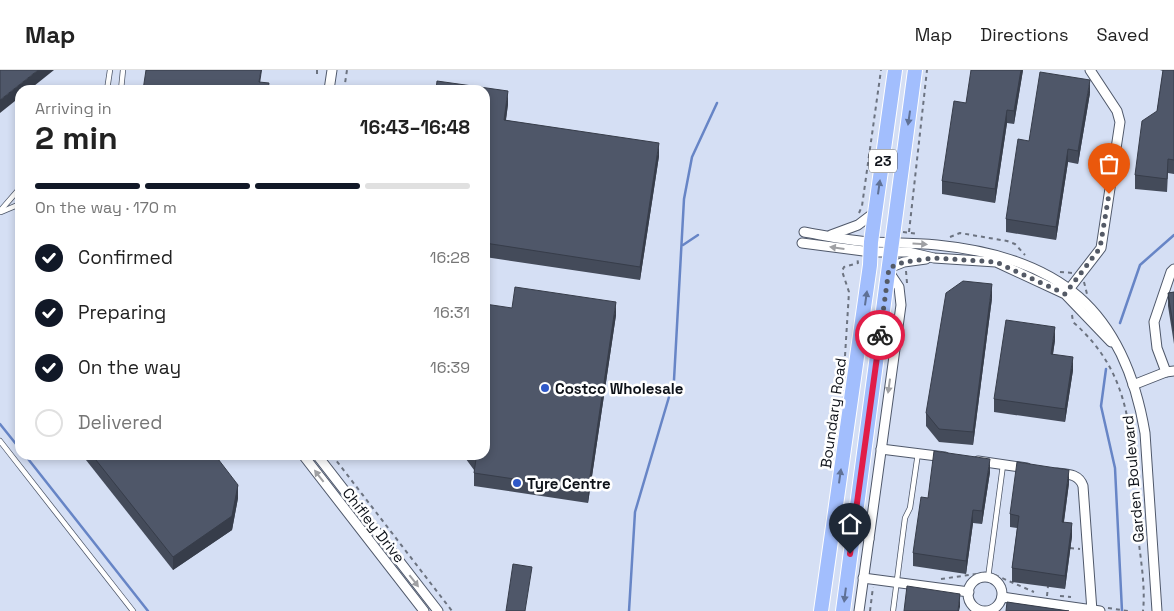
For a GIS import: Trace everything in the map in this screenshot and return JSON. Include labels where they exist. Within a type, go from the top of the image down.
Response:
[{"type":"main road","name":"Boundary Road","points":[[821,611],[895,70]]},
{"type":"main road","name":"23","points":[[843,611],[916,70]]},
{"type":"street","points":[[330,85],[332,70]]},
{"type":"street","points":[[1068,291],[1100,248],[1120,122],[1117,110],[1090,70]]},
{"type":"street","points":[[829,236],[858,225],[876,212]]},
{"type":"street","points":[[804,232],[829,236],[871,247]]},
{"type":"street","points":[[802,243],[871,247]]},
{"type":"street","name":"Garden Boulevard","points":[[871,247],[891,247],[906,243],[985,252],[1040,270],[1068,291],[1108,330],[1118,349],[1140,404],[1145,433],[1157,611]]},
{"type":"street","name":"Garden Boulevard","points":[[891,247],[934,258],[996,262],[1068,291],[1078,308],[1118,349]]},
{"type":"street","points":[[858,609],[901,305],[901,294],[889,270],[904,262],[934,258]]},
{"type":"street","points":[[1133,385],[1170,371],[1157,348],[1154,322],[1171,272],[1174,269]]},
{"type":"street","points":[[881,449],[1033,469]]},
{"type":"street","name":"Chifley Drive","points":[[307,460],[424,611]]},
{"type":"street","name":"Chifley Drive","points":[[321,460],[438,611]]},
{"type":"street","points":[[1002,597],[1097,608],[1083,486],[1081,480],[1076,476],[1052,472]]},
{"type":"street","points":[[855,515],[869,539]]},
{"type":"street","points":[[988,575],[1000,586],[1002,597],[997,606],[983,611],[974,606],[968,592],[977,580],[988,575]]},
{"type":"street","points":[[863,578],[968,592]]},
{"type":"lane","points":[[108,85],[110,70]]},
{"type":"lane","points":[[121,85],[124,70]]},
{"type":"lane","points":[[0,212],[15,194]]},
{"type":"lane","points":[[0,212],[15,206]]},
{"type":"lane","points":[[0,441],[133,611]]},
{"type":"lane","points":[[893,611],[905,518],[910,508],[918,453]]},
{"type":"lane","points":[[988,575],[1003,465]]},
{"type":"path","points":[[345,85],[347,70]]},
{"type":"path","points":[[906,243],[927,70]]},
{"type":"path","points":[[901,294],[907,287],[904,262]]},
{"type":"path","points":[[1078,308],[1072,317],[1073,322],[1089,336],[1114,372],[1125,402],[1131,430],[1143,611]]},
{"type":"path","points":[[336,460],[452,611]]},
{"type":"path","points":[[933,578],[988,575],[1037,593]]},
{"type":"path","points":[[870,611],[874,580]]},
{"type":"path","points":[[1043,595],[1050,596]]},
{"type":"path","points":[[1054,595],[1072,597]]},
{"type":"path","points":[[1097,608],[1128,611]]},
{"type":"building","points":[[0,70],[38,70],[19,85],[15,85],[15,88],[0,100]]},
{"type":"building","points":[[146,70],[261,70],[259,82],[269,83],[269,85],[144,85]]},
{"type":"building","points":[[971,70],[1021,70],[1014,111],[1007,110],[995,189],[942,181],[954,101],[966,103]]},
{"type":"building","points":[[1163,70],[1174,70],[1174,160],[1168,159],[1167,179],[1135,175],[1142,121],[1157,111]]},
{"type":"building","points":[[1040,72],[1090,80],[1078,151],[1068,149],[1056,227],[1006,219],[1018,139],[1029,141]]},
{"type":"building","points":[[437,81],[465,85],[437,85]]},
{"type":"building","points":[[490,88],[508,91],[504,120],[659,143],[640,267],[490,244]]},
{"type":"building","points":[[963,281],[992,284],[973,432],[939,429],[926,413],[946,293]]},
{"type":"building","name":"Costco Wholesale","points":[[515,287],[616,302],[588,490],[474,473],[476,460],[490,460],[490,305],[512,308]]},
{"type":"building","points":[[1174,292],[1174,331],[1168,293]]},
{"type":"building","points":[[1006,320],[1055,327],[1051,354],[1073,357],[1065,409],[994,399]]},
{"type":"building","points":[[934,451],[990,459],[982,511],[973,510],[966,561],[913,553],[921,497],[928,498]]},
{"type":"building","points":[[96,460],[219,460],[238,485],[232,516],[173,557]]},
{"type":"building","points":[[1017,462],[1069,470],[1062,522],[1072,523],[1065,576],[1012,568],[1019,516],[1010,514]]},
{"type":"building","points":[[513,564],[532,567],[525,611],[506,611]]},
{"type":"building","points":[[907,586],[960,594],[958,611],[904,611]]},
{"type":"building","points":[[1007,602],[1069,611],[1006,611]]},
{"type":"waterway","points":[[629,611],[635,512],[674,380],[684,199],[692,157],[717,103]]},
{"type":"waterway","points":[[683,245],[698,235]]},
{"type":"waterway","points":[[1120,323],[1140,265],[1174,235]]},
{"type":"waterway","points":[[1106,369],[1101,406],[1115,468],[1122,611]]},
{"type":"waterway","points":[[0,424],[15,443]]},
{"type":"waterway","points":[[29,460],[148,611]]},
{"type":"way so far","points":[[880,335],[889,268],[916,259],[934,258],[996,262],[1065,294],[1100,248],[1109,194]]},
{"type":"place","name":"Costco Wholesale","points":[[545,388]]},
{"type":"place","name":"Tyre Centre","points":[[517,483]]},
{"type":"route","points":[[850,554],[880,335]]}]
